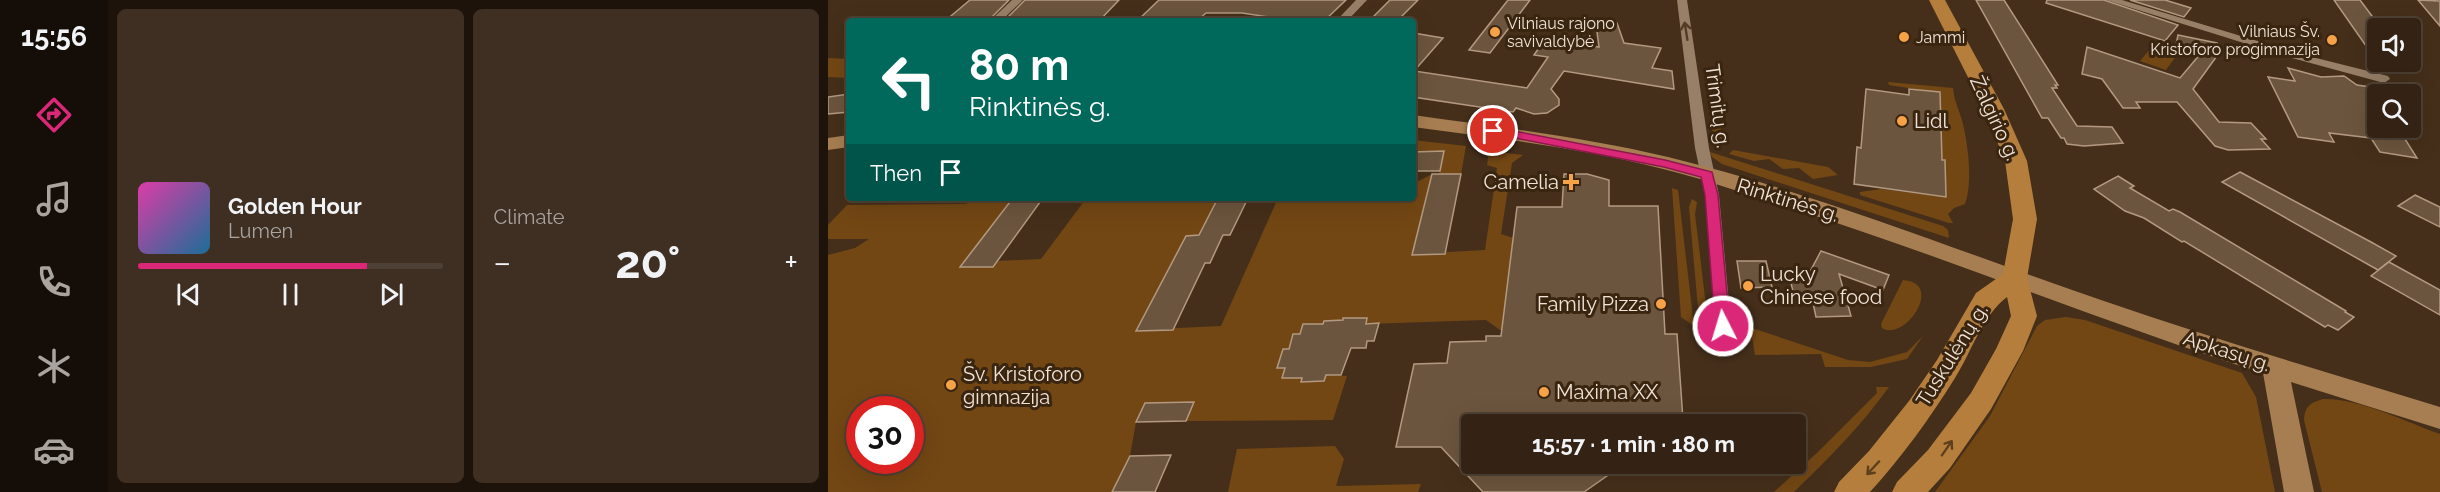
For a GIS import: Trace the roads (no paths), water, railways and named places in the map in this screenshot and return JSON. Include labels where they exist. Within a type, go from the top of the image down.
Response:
[{"type":"main road","name":"Žalgirio g.","points":[[1938,0],[1994,110],[2016,161],[2025,219],[2016,279]]},
{"type":"main road","name":"Rinktinės g.","points":[[1416,121],[1542,139],[1665,163],[1871,225],[2016,279]]},
{"type":"main road","points":[[828,144],[846,141]]},
{"type":"main road","name":"Apkasų g.","points":[[2016,279],[2275,367],[2440,418]]},
{"type":"main road","name":"Tuskulėnų g.","points":[[1850,492],[1880,460],[1919,409],[1947,368],[1985,300],[2016,279],[2024,316],[2009,351],[1967,420],[1939,459],[1908,492]]},
{"type":"main road","points":[[2275,367],[2299,492]]},
{"type":"street","points":[[998,18],[1018,0]]},
{"type":"street","points":[[1344,18],[1362,0]]},
{"type":"street","name":"Trimitų g.","points":[[1682,0],[1707,175],[1712,195],[1723,326]]},
{"type":"street","points":[[2111,0],[2296,56],[2384,79]]},
{"type":"place","name":"Vilniaus rajono savivaldybė","points":[[1495,32]]},
{"type":"place","name":"Jammi","points":[[1904,37]]},
{"type":"place","name":"Vilniaus Šv. Kristoforo progimnazija","points":[[2332,40]]},
{"type":"place","name":"Lidl","points":[[1902,121]]},
{"type":"place","name":"Camelia","points":[[1571,182]]},
{"type":"place","name":"Lucky Chinese food","points":[[1748,286]]},
{"type":"place","name":"Family Pizza","points":[[1661,304]]},
{"type":"place","name":"Šv. Kristoforo gimnazija","points":[[951,385]]},
{"type":"place","name":"Maxima XX","points":[[1544,392]]}]
